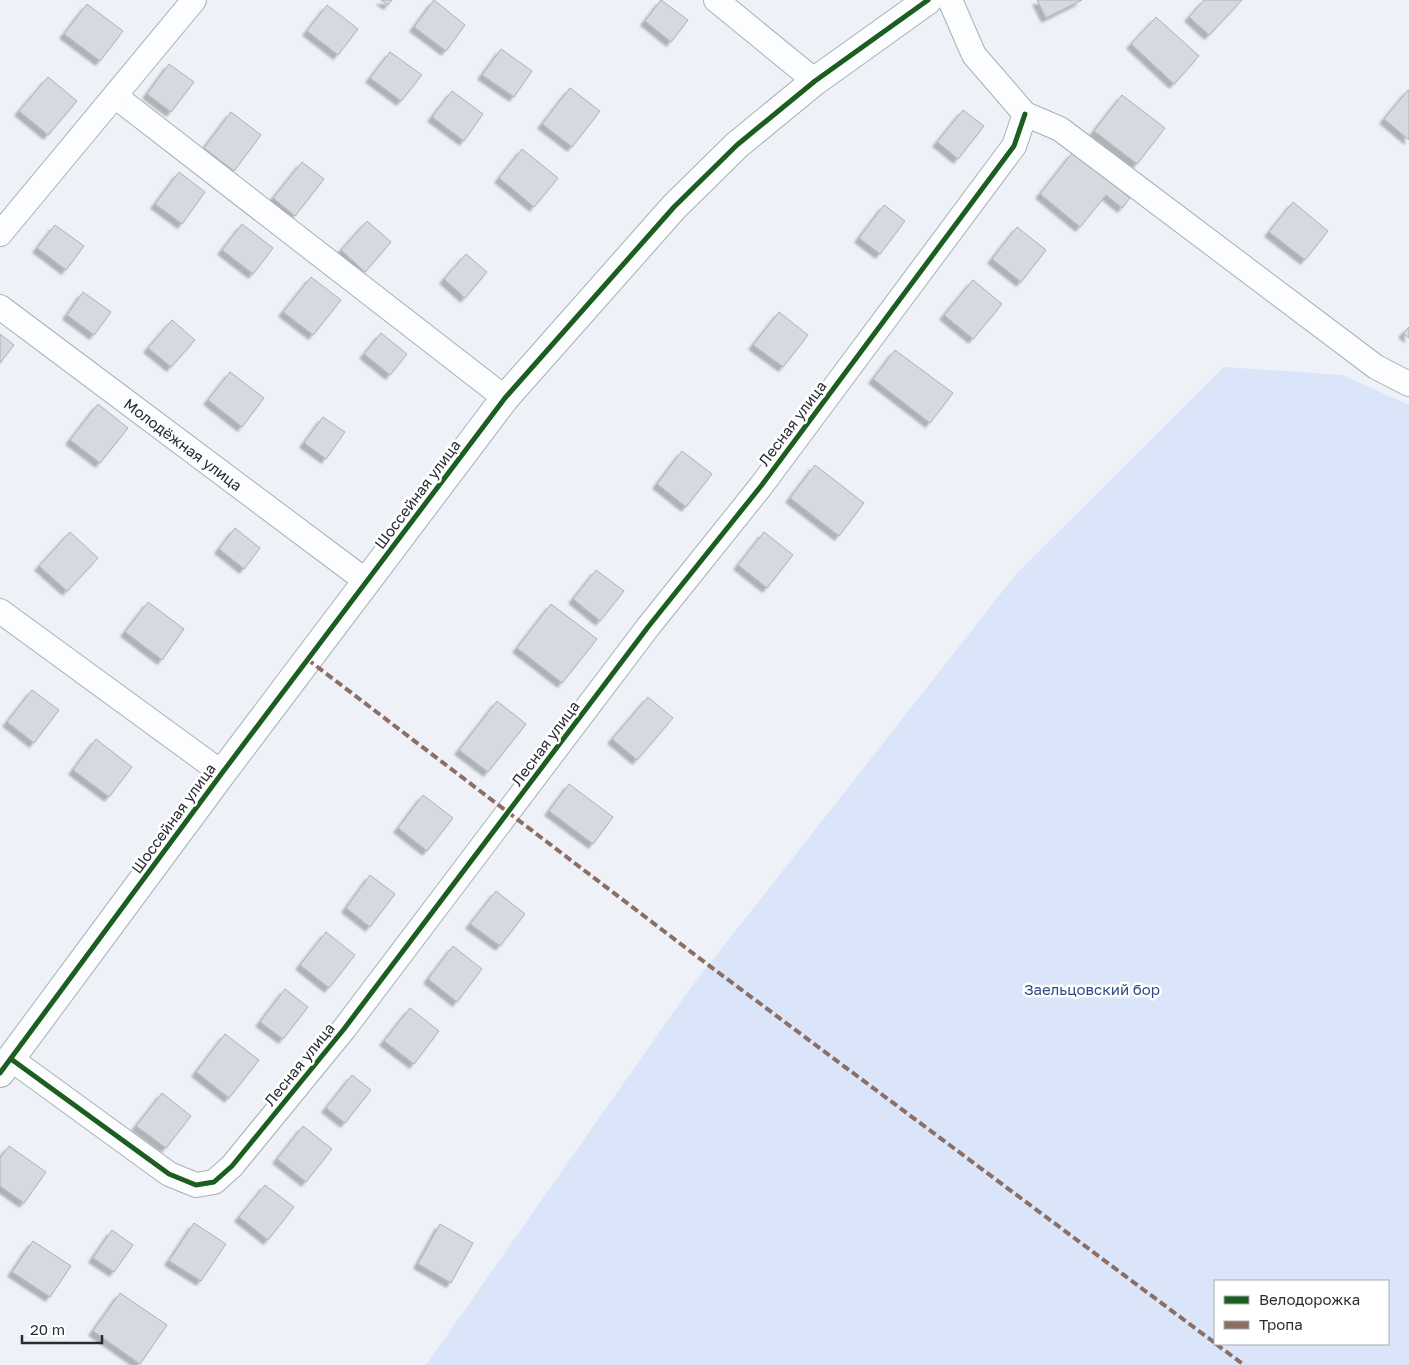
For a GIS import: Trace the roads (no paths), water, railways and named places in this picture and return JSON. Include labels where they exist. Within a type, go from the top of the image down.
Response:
[{"type":"street","points":[[0,234],[194,0]]},
{"type":"street","points":[[716,0],[815,81]]},
{"type":"street","name":"Шоссейная улица","points":[[6,1066],[222,773],[505,398],[674,207],[737,145],[815,81],[928,0]]},
{"type":"street","points":[[950,0],[974,55],[1025,114],[1060,129],[1376,367],[1409,384]]},
{"type":"street","points":[[115,96],[505,398]]},
{"type":"street","name":"Лесная улица","points":[[6,1066],[169,1174],[196,1185],[214,1182],[232,1166],[344,1028],[648,627],[761,486],[1014,146],[1025,114]]},
{"type":"street","name":"Молодёжная улица","points":[[0,307],[366,581]]},
{"type":"street","points":[[0,611],[222,773]]},
{"type":"park label","name":"Заельцовский бор","points":[[1092,989]]}]
